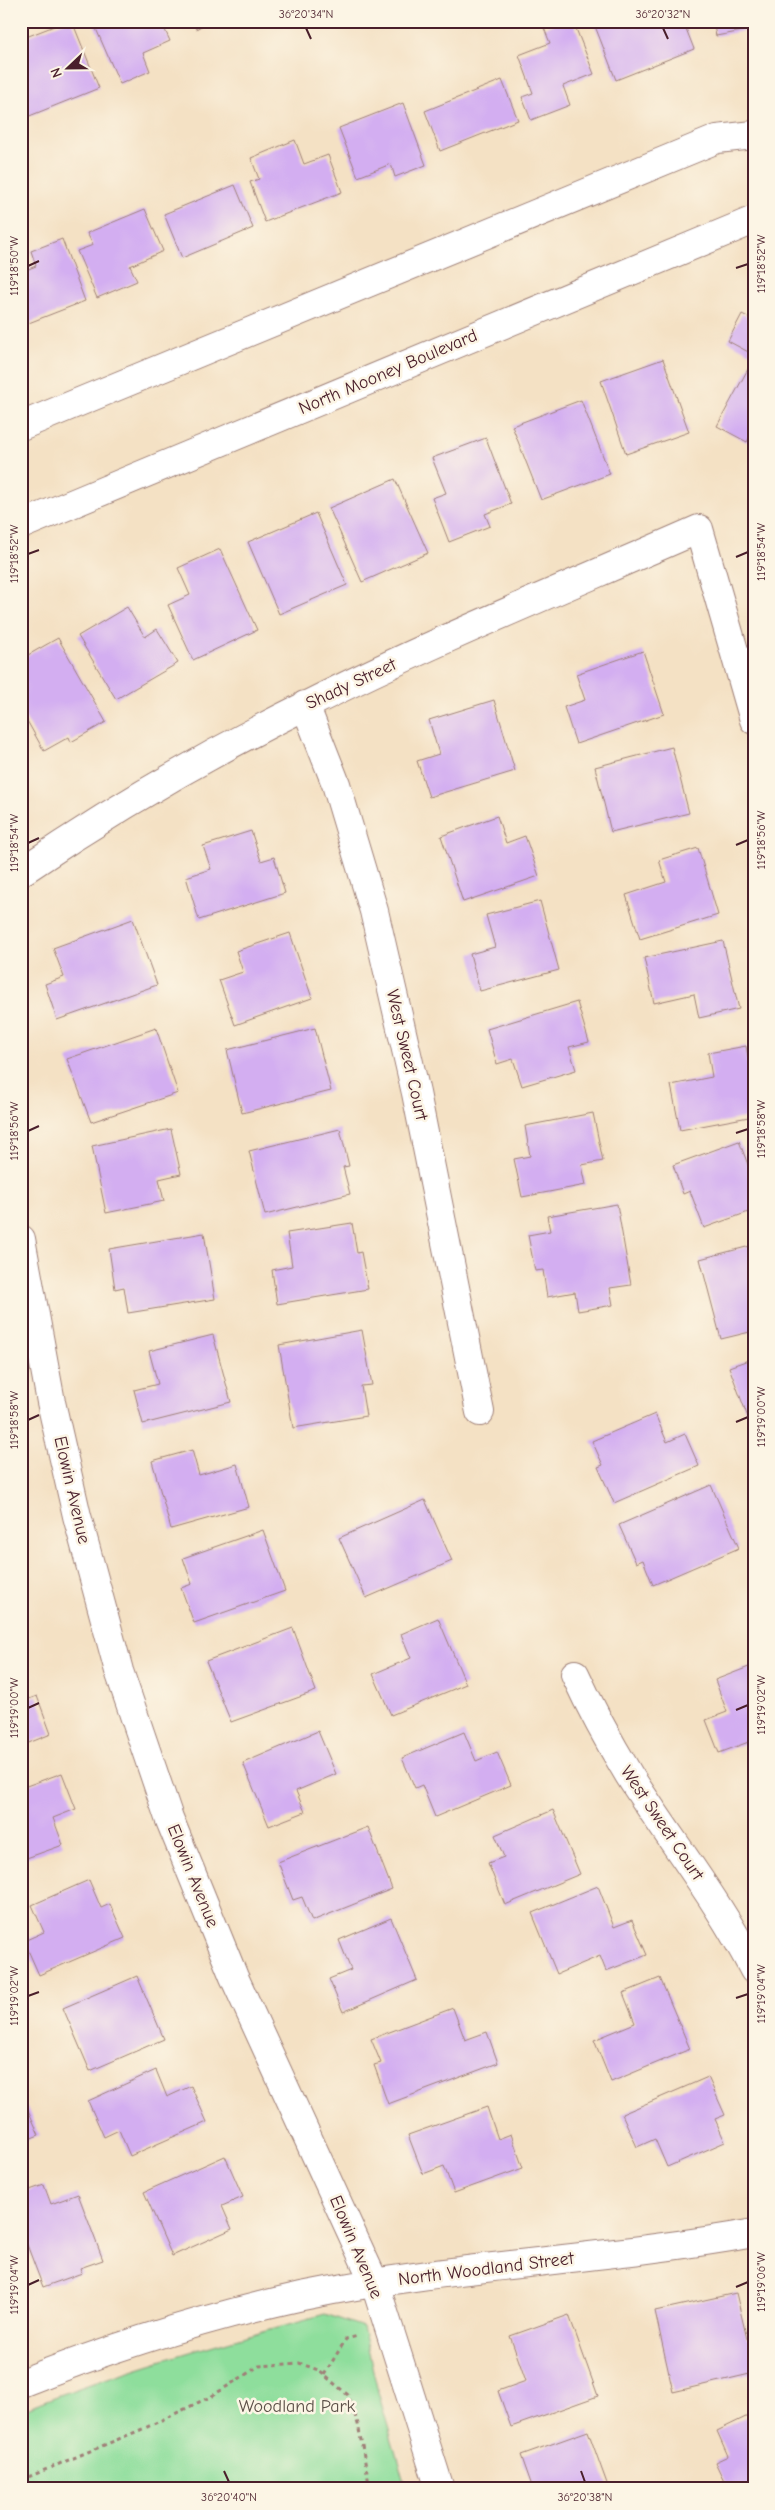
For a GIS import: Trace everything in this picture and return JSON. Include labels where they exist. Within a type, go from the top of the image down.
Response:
[{"type":"street","points":[[21,426],[717,139],[754,135]]},
{"type":"street","name":"North Mooney Boulevard","points":[[21,525],[754,220]]},
{"type":"street","name":"Shady Street","points":[[21,872],[95,822],[211,755],[305,705],[699,529],[754,720]]},
{"type":"street","name":"West Sweet Court","points":[[305,705],[336,784],[374,910],[416,1093],[480,1412]]},
{"type":"street","name":"Elowin Avenue","points":[[21,1239],[51,1402],[77,1516],[129,1698],[169,1818],[234,1977],[375,2284],[440,2489]]},
{"type":"street","name":"West Sweet Court","points":[[574,1674],[600,1726],[630,1776],[714,1901],[754,1970]]},
{"type":"street","name":"North Woodland Street","points":[[21,2383],[115,2348],[205,2321],[302,2296],[375,2284],[754,2233]]},
{"type":"path","points":[[324,2375],[346,2339],[388,2327]]},
{"type":"path","points":[[21,2480],[146,2428],[212,2396],[259,2366],[299,2363],[324,2375],[348,2395],[358,2424],[370,2489]]},
{"type":"green space","name":"Woodland Park","points":[[325,2314],[363,2327],[378,2392],[406,2489],[21,2489],[21,2410],[134,2369]]},
{"type":"building","points":[[67,21],[72,21],[99,88],[27,117],[21,101],[21,39]]},
{"type":"building","points":[[100,21],[161,21],[170,41],[143,53],[150,71],[120,84],[94,24]]},
{"type":"building","points":[[192,21],[210,21],[196,29]]},
{"type":"building","points":[[561,21],[573,21],[594,74],[563,86],[570,105],[531,120],[522,97],[533,93],[519,55],[550,43],[544,28]]},
{"type":"building","points":[[593,21],[632,21],[634,27],[648,21],[683,21],[694,49],[616,80]]},
{"type":"building","points":[[713,21],[754,21],[754,29],[716,36]]},
{"type":"building","points":[[502,80],[518,120],[440,151],[425,111]]},
{"type":"building","points":[[403,103],[426,165],[395,177],[391,164],[358,177],[339,128]]},
{"type":"building","points":[[295,140],[304,164],[328,155],[342,192],[265,222],[250,182],[259,179],[251,158]]},
{"type":"building","points":[[235,185],[253,228],[182,258],[164,214]]},
{"type":"building","points":[[145,209],[163,251],[130,266],[137,281],[97,298],[77,251],[93,245],[87,233]]},
{"type":"building","points":[[62,239],[85,301],[21,326],[21,272],[36,266],[31,251]]},
{"type":"building","points":[[742,314],[754,320],[754,355],[728,341]]},
{"type":"building","points":[[754,358],[754,429],[747,442],[717,426]]},
{"type":"building","points":[[663,359],[689,432],[626,454],[601,381]]},
{"type":"building","points":[[581,400],[610,474],[541,500],[512,426]]},
{"type":"building","points":[[486,438],[511,504],[485,514],[490,526],[449,542],[432,498],[446,493],[432,458]]},
{"type":"building","points":[[395,479],[428,553],[362,582],[329,508]]},
{"type":"building","points":[[316,513],[347,585],[279,614],[248,542]]},
{"type":"building","points":[[220,549],[257,630],[193,660],[168,605],[190,595],[178,568]]},
{"type":"building","points":[[127,607],[145,637],[157,629],[178,663],[116,699],[78,636]]},
{"type":"building","points":[[58,638],[106,722],[71,742],[69,737],[44,751],[21,710],[21,659]]},
{"type":"building","points":[[643,651],[664,714],[576,744],[564,707],[585,700],[576,674]]},
{"type":"building","points":[[494,700],[515,771],[429,797],[417,761],[439,754],[429,720]]},
{"type":"building","points":[[672,747],[689,813],[611,832],[595,767]]},
{"type":"building","points":[[497,816],[506,843],[525,836],[539,876],[463,902],[441,836]]},
{"type":"building","points":[[251,831],[261,861],[274,857],[285,893],[199,920],[186,877],[211,869],[203,846]]},
{"type":"building","points":[[698,848],[718,915],[640,939],[626,895],[666,882],[659,860]]},
{"type":"building","points":[[540,901],[559,970],[480,991],[470,954],[495,947],[486,915]]},
{"type":"building","points":[[133,919],[157,985],[57,1020],[45,984],[64,977],[53,948]]},
{"type":"building","points":[[290,933],[312,998],[235,1025],[219,980],[243,972],[236,951]]},
{"type":"building","points":[[723,941],[739,1009],[699,1018],[694,994],[654,1003],[644,958]]},
{"type":"building","points":[[577,1002],[589,1042],[569,1047],[576,1070],[522,1086],[513,1059],[497,1064],[487,1029]]},
{"type":"building","points":[[156,1028],[178,1093],[91,1122],[67,1059]]},
{"type":"building","points":[[315,1028],[331,1091],[242,1113],[227,1050]]},
{"type":"building","points":[[746,1046],[754,1087],[754,1116],[680,1130],[671,1085],[712,1077],[708,1053]]},
{"type":"building","points":[[593,1113],[603,1161],[582,1165],[586,1185],[522,1197],[514,1159],[530,1156],[525,1126]]},
{"type":"building","points":[[171,1129],[181,1174],[159,1179],[164,1201],[106,1213],[92,1146]]},
{"type":"building","points":[[340,1129],[349,1166],[343,1167],[350,1194],[265,1215],[249,1151]]},
{"type":"building","points":[[739,1141],[752,1175],[754,1174],[754,1210],[704,1228],[690,1191],[683,1194],[673,1165]]},
{"type":"building","points":[[617,1204],[631,1285],[610,1288],[613,1305],[578,1311],[575,1292],[547,1297],[543,1270],[535,1271],[528,1235],[550,1231],[547,1216]]},
{"type":"building","points":[[352,1223],[357,1253],[361,1252],[368,1289],[277,1304],[272,1270],[292,1266],[287,1233]]},
{"type":"building","points":[[204,1233],[215,1299],[128,1313],[124,1287],[115,1289],[109,1249]]},
{"type":"building","points":[[754,1245],[754,1331],[721,1339],[700,1259]]},
{"type":"building","points":[[362,1330],[372,1385],[361,1386],[366,1416],[293,1428],[279,1345]]},
{"type":"building","points":[[213,1335],[231,1402],[143,1424],[134,1390],[158,1384],[149,1351]]},
{"type":"building","points":[[754,1358],[754,1428],[752,1428],[729,1367]]},
{"type":"building","points":[[655,1414],[667,1442],[685,1434],[699,1466],[614,1503],[598,1467],[603,1465],[592,1441]]},
{"type":"building","points":[[192,1450],[199,1475],[237,1464],[249,1507],[171,1529],[152,1461]]},
{"type":"building","points":[[711,1485],[739,1548],[653,1585],[643,1560],[636,1563],[619,1525]]},
{"type":"building","points":[[425,1500],[452,1561],[366,1598],[339,1538]]},
{"type":"building","points":[[263,1530],[285,1591],[194,1623],[181,1588],[192,1584],[183,1558]]},
{"type":"building","points":[[438,1618],[466,1684],[391,1715],[373,1674],[411,1658],[401,1634]]},
{"type":"building","points":[[293,1628],[316,1691],[231,1722],[206,1661]]},
{"type":"building","points":[[754,1665],[754,1740],[719,1753],[706,1720],[727,1712],[715,1680]]},
{"type":"building","points":[[37,1696],[51,1734],[21,1746],[21,1702]]},
{"type":"building","points":[[318,1731],[336,1774],[296,1791],[305,1812],[269,1826],[243,1763]]},
{"type":"building","points":[[464,1732],[476,1761],[497,1752],[511,1785],[435,1817],[422,1785],[415,1788],[402,1758]]},
{"type":"building","points":[[62,1773],[76,1809],[53,1818],[63,1845],[21,1860],[21,1788]]},
{"type":"building","points":[[553,1810],[580,1874],[505,1905],[488,1863],[504,1857],[495,1835]]},
{"type":"building","points":[[368,1827],[392,1889],[312,1921],[302,1897],[293,1900],[278,1862]]},
{"type":"building","points":[[89,1880],[101,1908],[110,1904],[125,1938],[39,1975],[24,1941],[44,1932],[32,1905]]},
{"type":"building","points":[[598,1886],[614,1927],[632,1920],[647,1955],[606,1971],[600,1956],[557,1974],[532,1913]]},
{"type":"building","points":[[391,1918],[417,1980],[343,2012],[329,1979],[351,1970],[339,1940]]},
{"type":"building","points":[[137,1976],[164,2039],[90,2071],[63,2008]]},
{"type":"building","points":[[660,1978],[690,2049],[611,2082],[594,2040],[635,2023],[623,1993]]},
{"type":"building","points":[[453,2008],[465,2040],[487,2032],[498,2063],[388,2104],[374,2065],[381,2063],[371,2039]]},
{"type":"building","points":[[156,2070],[167,2097],[191,2086],[207,2122],[130,2156],[119,2130],[104,2137],[88,2101]]},
{"type":"building","points":[[708,2077],[725,2115],[715,2119],[725,2142],[667,2167],[655,2139],[637,2147],[622,2114]]},
{"type":"building","points":[[25,2103],[39,2135],[21,2142],[21,2105]]},
{"type":"building","points":[[487,2107],[498,2139],[511,2134],[523,2168],[454,2193],[444,2166],[423,2174],[408,2135]]},
{"type":"building","points":[[225,2156],[243,2197],[222,2206],[232,2229],[172,2256],[144,2192]]},
{"type":"building","points":[[44,2185],[51,2204],[78,2194],[103,2260],[80,2268],[82,2273],[43,2287],[21,2229],[21,2193]]},
{"type":"building","points":[[736,2293],[747,2339],[754,2337],[754,2373],[673,2392],[655,2311]]},
{"type":"building","points":[[569,2315],[598,2396],[511,2427],[498,2391],[526,2381],[510,2336]]},
{"type":"building","points":[[754,2413],[754,2489],[728,2489],[715,2462],[728,2456],[717,2431]]},
{"type":"building","points":[[588,2431],[609,2489],[533,2489],[521,2455]]}]
